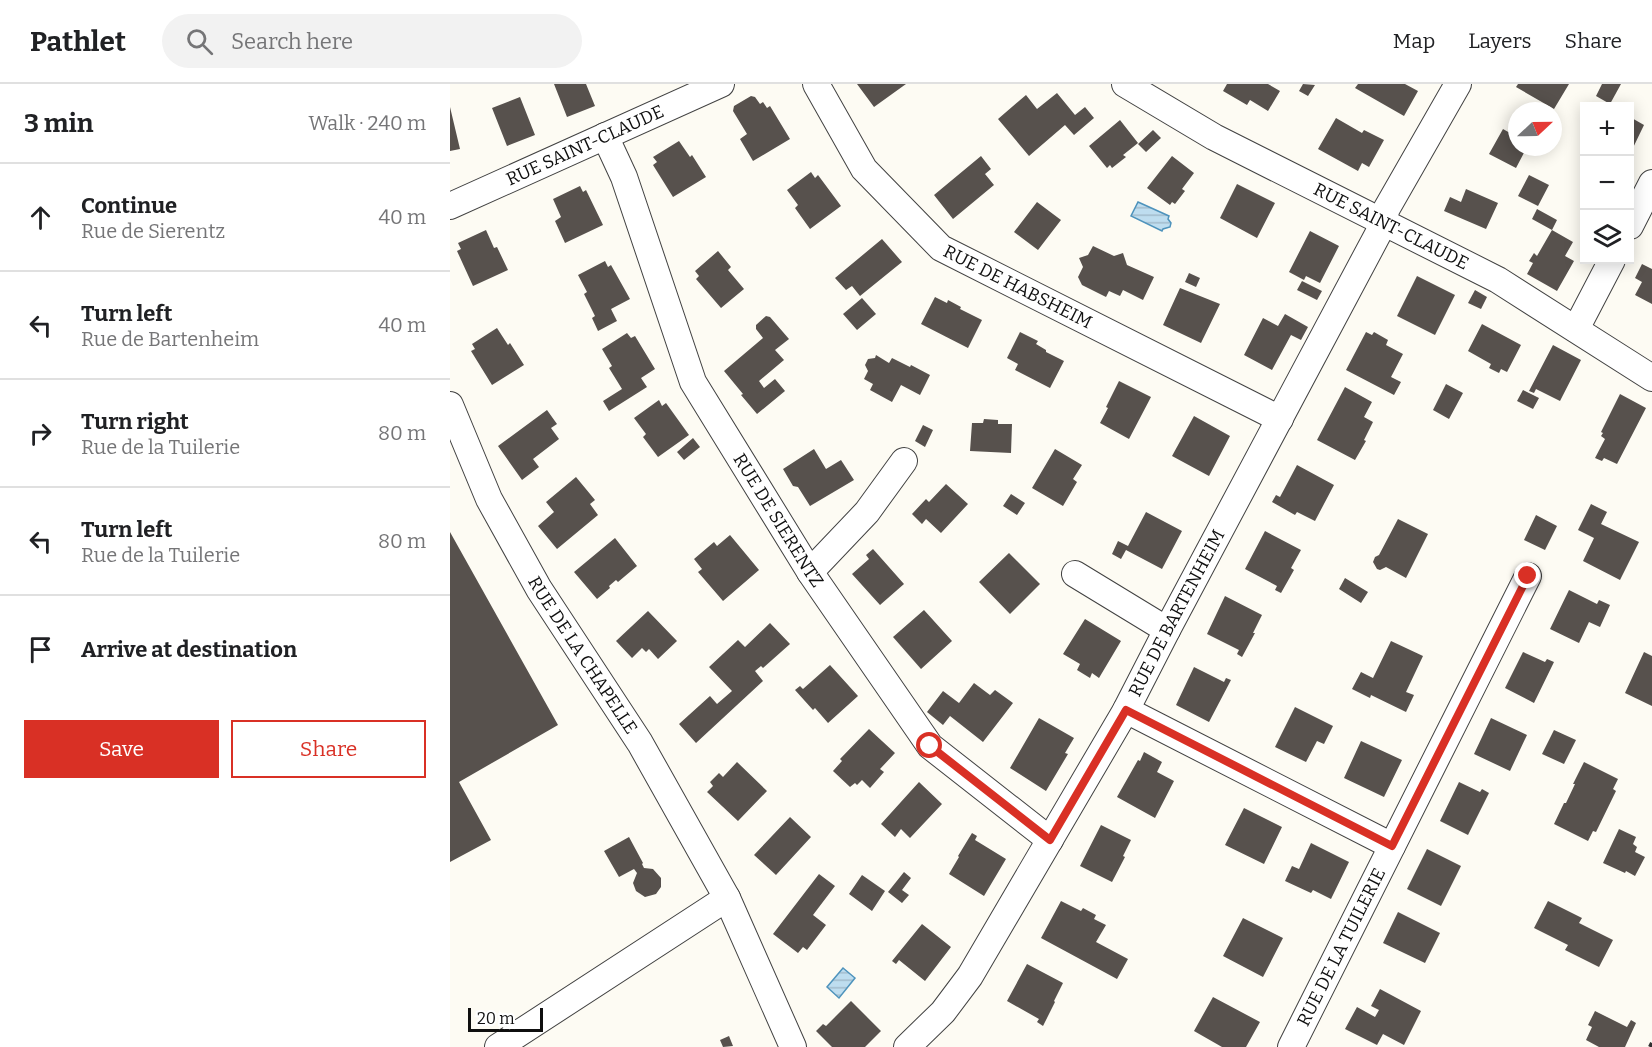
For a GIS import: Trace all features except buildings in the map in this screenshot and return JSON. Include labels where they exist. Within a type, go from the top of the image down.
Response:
[{"type":"street","name":"RUE SAINT-CLAUDE","points":[[450,206],[721,84]]},
{"type":"street","name":"RUE DE HABSHEIM","points":[[816,84],[864,169],[940,248],[1280,419]]},
{"type":"street","name":"RUE SAINT-CLAUDE","points":[[1125,84],[1214,137],[1498,280],[1652,378]]},
{"type":"street","name":"RUE DE BARTENHEIM","points":[[907,1047],[943,1012],[970,976],[1126,710],[1378,234],[1387,208],[1458,84]]},
{"type":"street","name":"RUE DE SIERENTZ","points":[[605,136],[624,177],[693,382],[810,572],[930,746],[1050,840]]},
{"type":"street","points":[[1634,217],[1652,183]]},
{"type":"street","points":[[1576,329],[1610,264]]},
{"type":"street","name":"RUE DE LA CHAPELLE","points":[[450,405],[489,499],[539,589],[640,743],[726,898],[793,1047]]},
{"type":"street","points":[[810,572],[867,512],[904,461]]},
{"type":"street","points":[[1075,574],[1167,630]]},
{"type":"street","name":"RUE DE LA TUILERIE","points":[[1291,1047],[1528,576]]},
{"type":"street","name":"RUE DE LA TUILERIE","points":[[1126,710],[1392,846]]},
{"type":"street","points":[[498,1047],[726,898]]},
{"type":"path","points":[[1650,1047],[1652,1042]]},
{"type":"water","points":[[1138,202],[1169,216],[1170,227],[1162,231],[1131,216]]},
{"type":"water","points":[[843,968],[855,978],[839,998],[827,987]]},
{"type":"route","points":[[930,746],[1050,840],[1126,710],[1392,846],[1528,576]]}]
